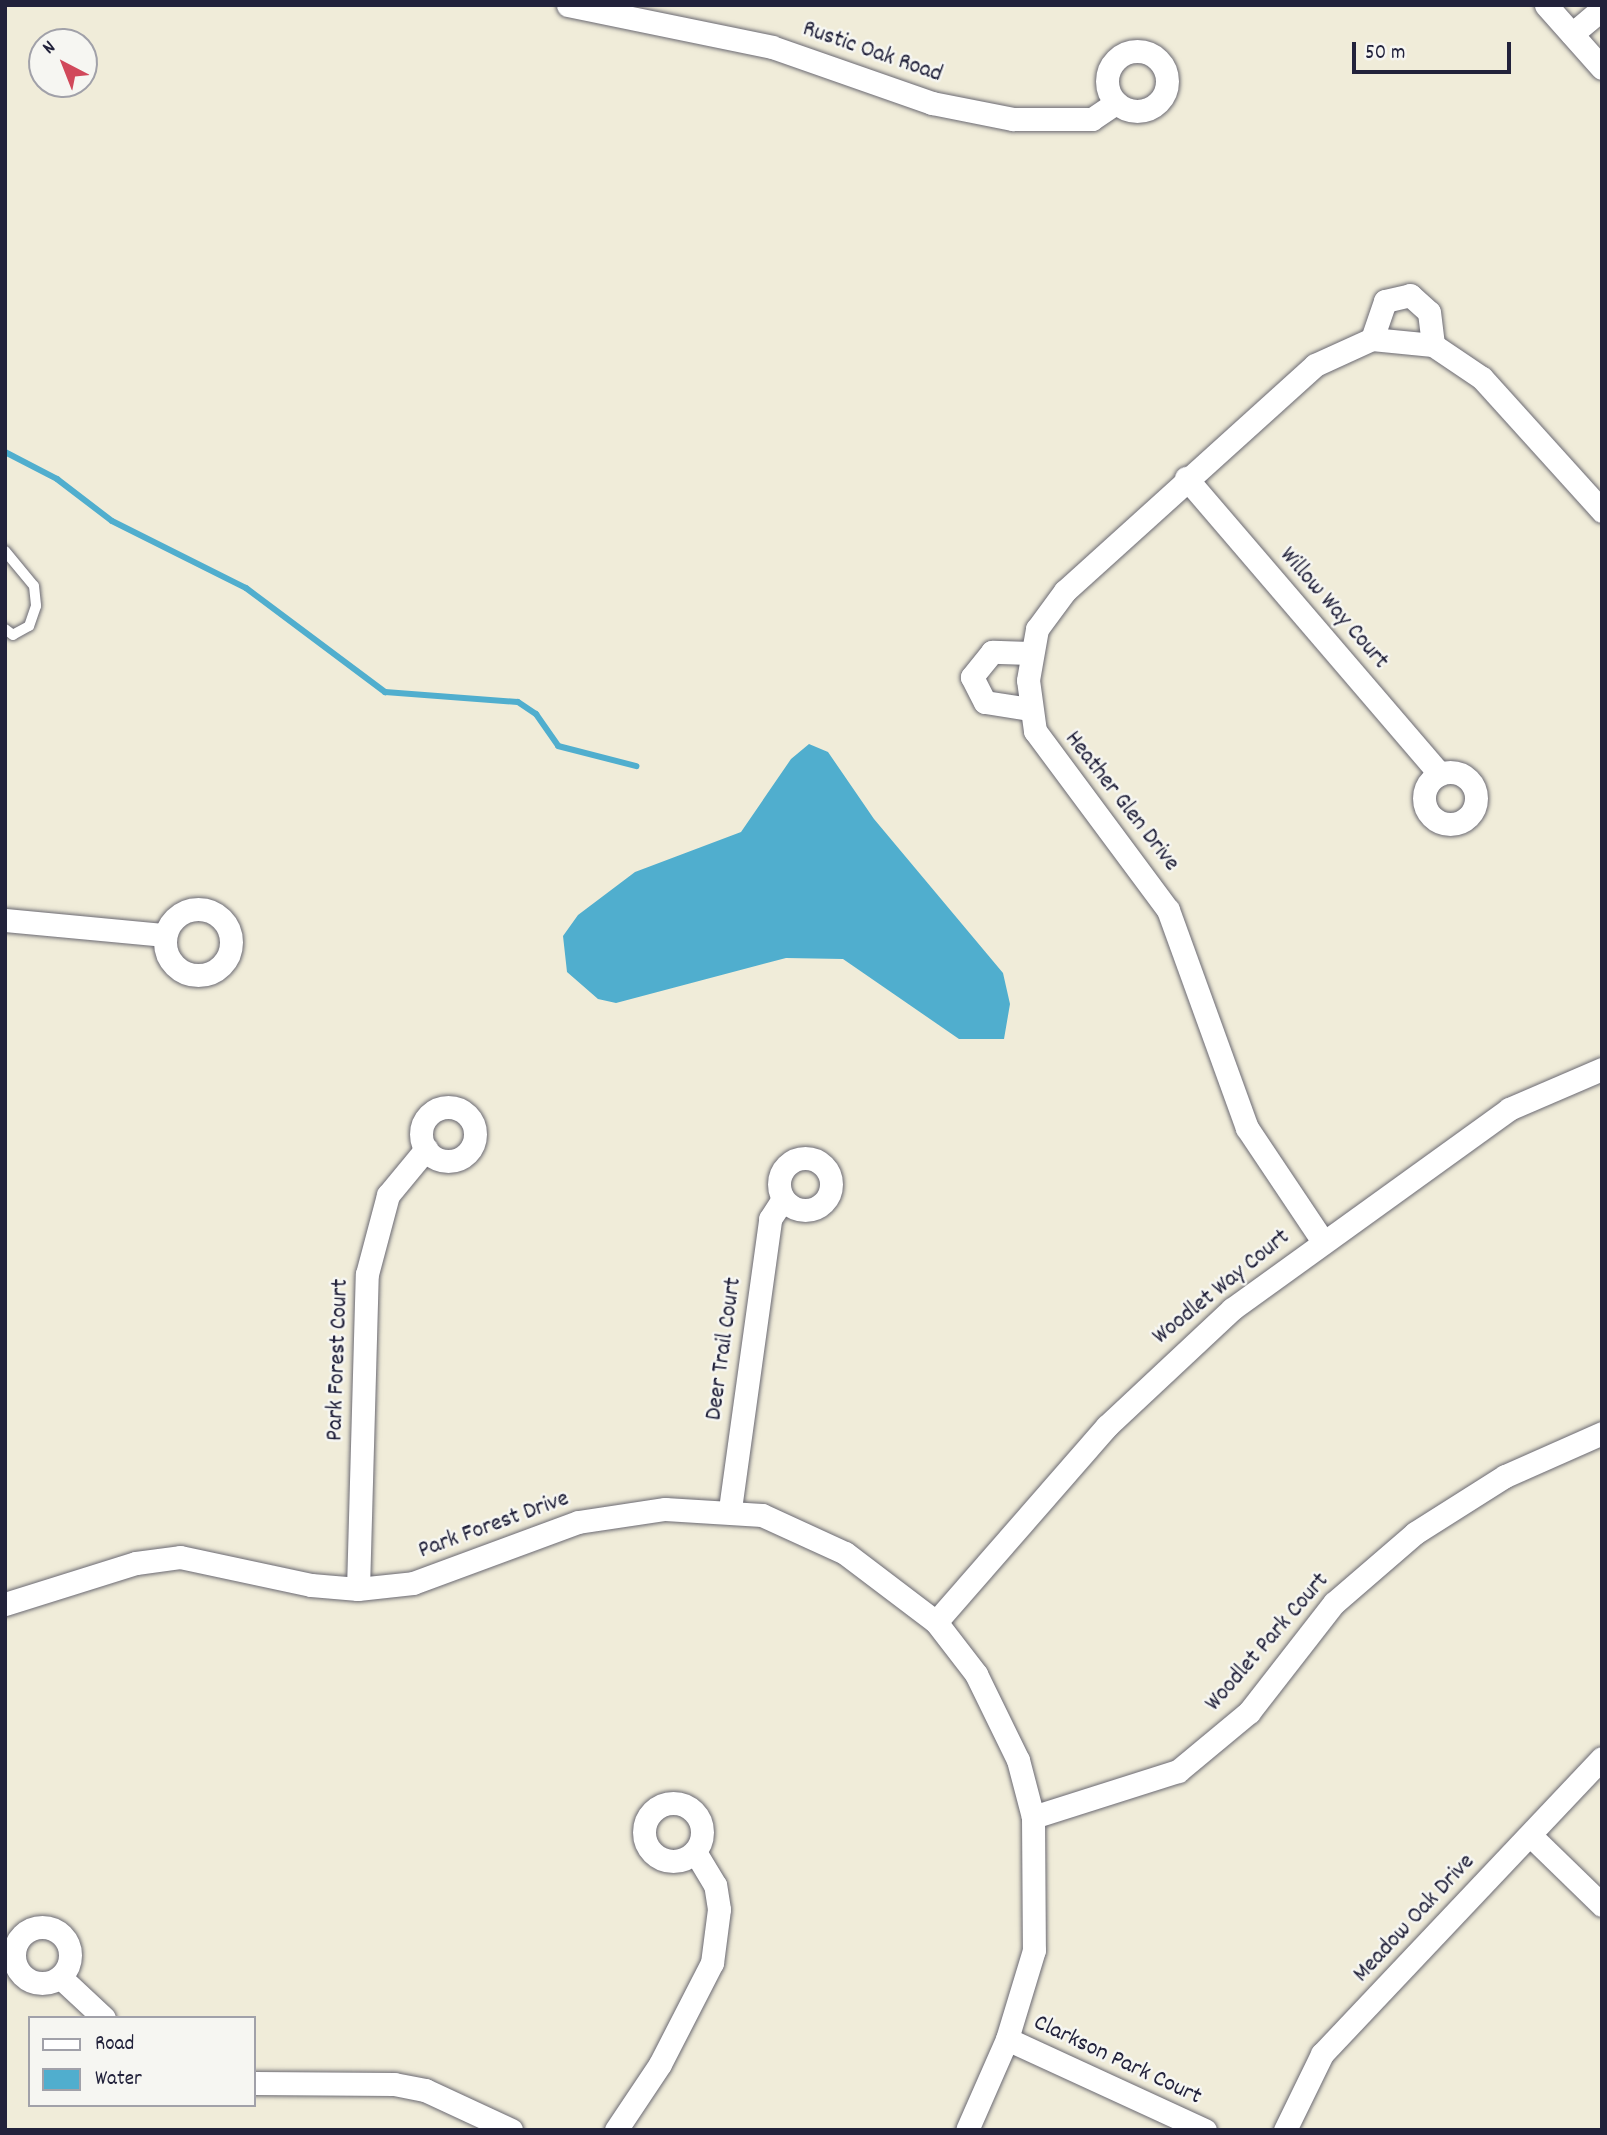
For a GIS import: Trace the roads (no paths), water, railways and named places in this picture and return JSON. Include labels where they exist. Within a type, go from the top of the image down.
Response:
[{"type":"street","name":"Rustic Oak Road","points":[[568,5],[772,47],[932,103],[1013,119],[1092,119],[1116,103]]},
{"type":"street","points":[[1546,5],[1602,68]]},
{"type":"street","points":[[1572,34],[1602,9]]},
{"type":"street","points":[[1371,339],[1385,301],[1410,295],[1429,312],[1433,345],[1482,378],[1602,511]]},
{"type":"street","name":"Heather Glen Drive","points":[[1322,1240],[1247,1128],[1168,910],[1049,756],[1030,709],[1030,653],[1037,629],[1065,591],[1186,478],[1315,365],[1371,339],[1433,345]]},
{"type":"street","name":"Willow Way Court","points":[[1186,478],[1440,774]]},
{"type":"street","points":[[1030,653],[992,653],[972,677],[985,702],[1030,709]]},
{"type":"street","points":[[5,920],[165,934]]},
{"type":"street","name":"Woodlet Way Court","points":[[936,1622],[1142,1390],[1322,1240],[1509,1110],[1602,1069]]},
{"type":"street","name":"Park Forest Court","points":[[358,1589],[367,1274],[388,1195],[426,1149]]},
{"type":"street","name":"Deer Trail Court","points":[[730,1509],[770,1219],[783,1199]]},
{"type":"street","name":"Woodlet Park Court","points":[[1033,1817],[1178,1771],[1249,1712],[1334,1603],[1415,1533],[1505,1476],[1602,1433]]},
{"type":"street","name":"Park Forest Drive","points":[[5,1604],[136,1563],[180,1557],[358,1589],[467,1567],[614,1514],[730,1509],[761,1515],[828,1543],[936,1622],[998,1709],[1033,1817],[1035,1940],[1007,2039],[967,2130]]},
{"type":"street","name":"Meadow Oak Drive","points":[[1285,2130],[1322,2054],[1602,1758]]},
{"type":"street","points":[[1530,1835],[1602,1905]]},
{"type":"street","points":[[616,2130],[667,2053],[712,1963],[719,1909],[715,1885],[695,1852]]},
{"type":"street","points":[[60,1978],[102,2016]]},
{"type":"street","name":"Clarkson Park Court","points":[[1007,2039],[1205,2130]]},
{"type":"street","points":[[256,2083],[394,2084],[425,2090],[511,2130]]},
{"type":"lane","points":[[5,551],[34,586],[36,606],[29,626],[13,635],[5,629]]},
{"type":"water","points":[[809,744],[828,752],[874,819],[1003,973],[1010,1004],[1004,1039],[959,1039],[843,959],[786,958],[616,1003],[598,999],[567,972],[563,936],[578,915],[635,872],[741,832],[791,759]]},
{"type":"waterway","points":[[5,452],[57,479],[112,521],[246,588],[385,692],[518,702],[536,714],[558,746],[636,766]]}]
